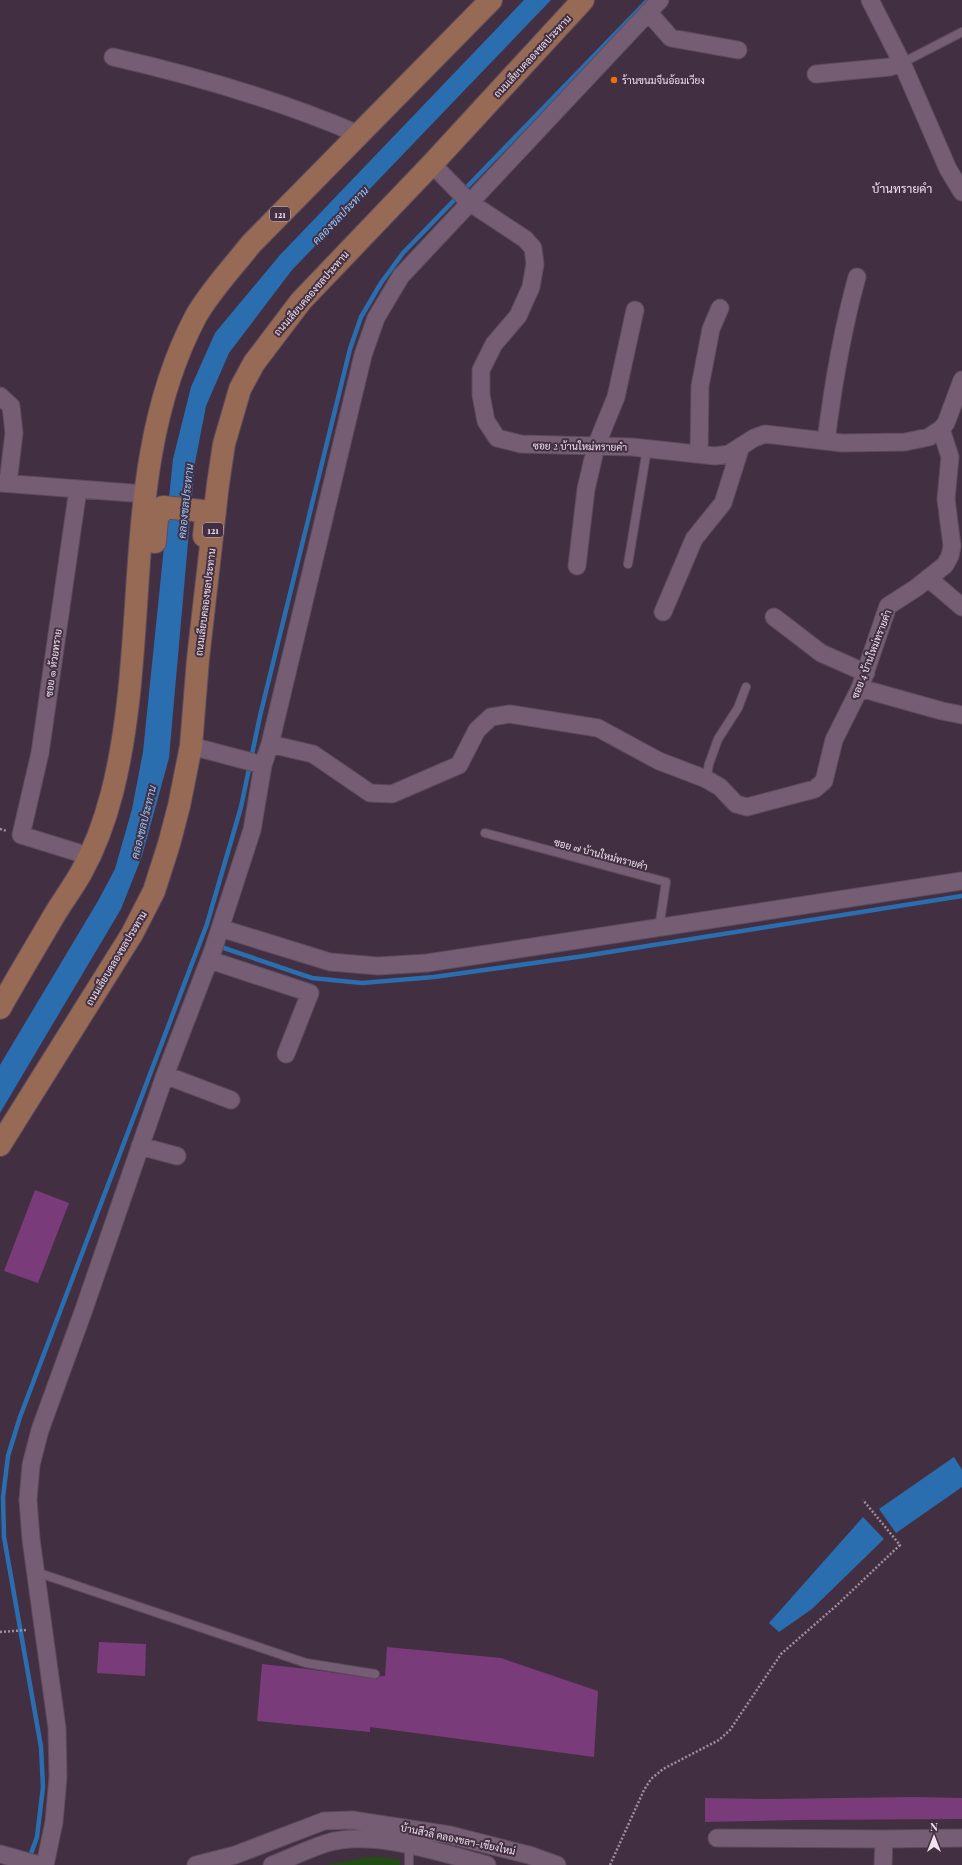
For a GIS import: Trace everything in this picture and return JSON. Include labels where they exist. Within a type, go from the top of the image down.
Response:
[{"type":"main road","name":"121","points":[[0,1008],[82,873],[100,832],[110,799],[124,739],[132,645],[157,498],[155,430],[173,368],[197,315],[217,286],[251,244],[491,0]]},
{"type":"main road","name":"ถนนเลียบคลองชลประทาน","points":[[0,1145],[132,934],[154,891],[179,806],[191,746],[198,659],[218,484],[224,444],[240,389],[254,363],[301,301],[432,164],[584,0]]},
{"type":"main road","points":[[198,659],[206,516],[201,503],[206,492],[221,414],[240,389]]},
{"type":"main road","points":[[157,498],[201,503]]},
{"type":"street","points":[[45,1865],[54,1822],[58,1777],[57,1728],[31,1539],[28,1500],[31,1465],[47,1410],[83,1312],[165,1075],[212,955],[252,830],[260,764],[270,744],[363,355],[376,318],[401,276],[466,199],[660,0]]},
{"type":"street","points":[[870,0],[959,181]]},
{"type":"street","points":[[648,12],[671,38],[738,50]]},
{"type":"street","points":[[113,57],[192,77],[288,106],[358,134]]},
{"type":"street","points":[[816,74],[890,67],[902,63]]},
{"type":"street","name":"ซอย 2 บ้านใหม่ทรายคำ","points":[[432,164],[466,199],[525,239],[533,248],[536,264],[531,287],[518,316],[494,344],[481,370],[481,395],[486,421],[497,438],[521,444],[647,449],[715,456],[729,454],[754,438],[765,434],[842,443],[905,442],[929,437],[941,429]]},
{"type":"street","points":[[826,441],[832,392],[844,325],[857,277]]},
{"type":"street","points":[[700,454],[700,386],[712,329],[720,308]]},
{"type":"street","points":[[577,566],[586,489],[596,446],[616,397],[635,310]]},
{"type":"street","points":[[941,429],[956,414],[962,380]]},
{"type":"street","points":[[0,396],[11,406],[14,433],[4,483],[78,489],[157,498]]},
{"type":"street","name":"ซอย 4 บ้านใหม่ทรายคำ","points":[[270,744],[313,754],[370,793],[392,794],[459,766],[477,730],[491,717],[510,714],[598,728],[659,761],[706,779],[720,787],[736,804],[747,807],[815,789],[824,781],[834,740],[863,681],[888,606],[945,565],[950,556],[952,546],[946,499],[950,457],[941,429]]},
{"type":"street","points":[[663,612],[694,539],[723,503],[741,446]]},
{"type":"street","name":"ซอย ๑ ห้วยทราย","points":[[78,489],[40,753],[21,835],[90,856]]},
{"type":"street","points":[[928,578],[962,607]]},
{"type":"street","points":[[774,617],[820,653],[863,681],[942,712],[962,715]]},
{"type":"street","points":[[191,746],[260,764]]},
{"type":"street","points":[[220,928],[330,962],[378,966],[427,963],[962,881]]},
{"type":"street","points":[[212,955],[310,993],[286,1054]]},
{"type":"street","points":[[165,1075],[231,1100]]},
{"type":"street","points":[[140,1146],[177,1156]]},
{"type":"street","name":"บ้านสีวลี คลองชลฯ-เชียงใหม่","points":[[196,1865],[236,1855],[324,1821],[352,1820],[450,1835],[529,1855],[557,1865]]},
{"type":"street","points":[[717,1838],[884,1840],[962,1838]]},
{"type":"street","name":"บ้านสีวลี คลองชลฯ-เชียงใหม่","points":[[272,1865],[328,1843],[356,1839],[409,1845],[487,1865]]},
{"type":"street","points":[[883,1865],[884,1840]]},
{"type":"street","points":[[0,1854],[39,1865]]},
{"type":"lane","points":[[902,63],[962,32]]},
{"type":"lane","points":[[628,564],[647,449]]},
{"type":"lane","points":[[706,779],[718,739],[738,708],[746,687]]},
{"type":"lane","name":"ซอย ๗ บ้านใหม่ทรายคำ","points":[[485,833],[666,882],[659,928]]},
{"type":"lane","points":[[36,1572],[306,1663],[376,1674]]},
{"type":"lane","points":[[409,1845],[409,1865]]},
{"type":"path","points":[[610,1865],[644,1790],[651,1779],[663,1769],[719,1740],[725,1735],[781,1654],[837,1605],[900,1545],[863,1500]]},
{"type":"path","points":[[0,1632],[14,1631]]},
{"type":"green space","points":[[375,1856],[400,1860],[400,1865],[324,1865]]},
{"type":"water","name":"คลองชลประทาน","points":[[524,0],[551,0],[292,270],[229,353],[206,406],[195,463],[169,758],[142,856],[121,909],[0,1113],[0,1065],[98,901],[115,869],[132,809],[143,752],[173,459],[191,387],[215,333],[280,255]]},
{"type":"water","points":[[954,1457],[962,1470],[962,1487],[896,1533],[879,1509]]},
{"type":"water","points":[[863,1517],[884,1539],[812,1609],[779,1632],[769,1623]]},
{"type":"building","points":[[35,1190],[69,1203],[38,1283],[4,1271]]},
{"type":"building","points":[[99,1642],[146,1644],[145,1676],[97,1673]]},
{"type":"building","points":[[387,1647],[501,1658],[598,1691],[594,1757],[370,1727],[370,1732],[257,1721],[262,1664],[377,1679],[380,1676],[385,1676]]},
{"type":"building","points":[[913,1797],[962,1798],[962,1819],[705,1822],[705,1798],[770,1799]]},
{"type":"waterway","points":[[29,1859],[37,1837],[43,1787],[41,1747],[4,1537],[3,1497],[8,1456],[20,1417],[207,924],[241,807],[260,716],[350,349],[361,317],[381,283],[403,253],[648,0]]},
{"type":"waterway","points":[[218,946],[312,978],[362,983],[434,977],[584,956],[962,896]]},
{"type":"place","name":"ร้านขนมจีนอ้อมเวียง","points":[[614,80]]},
{"type":"district","name":"บ้านทรายคำ","points":[[902,188]]}]
